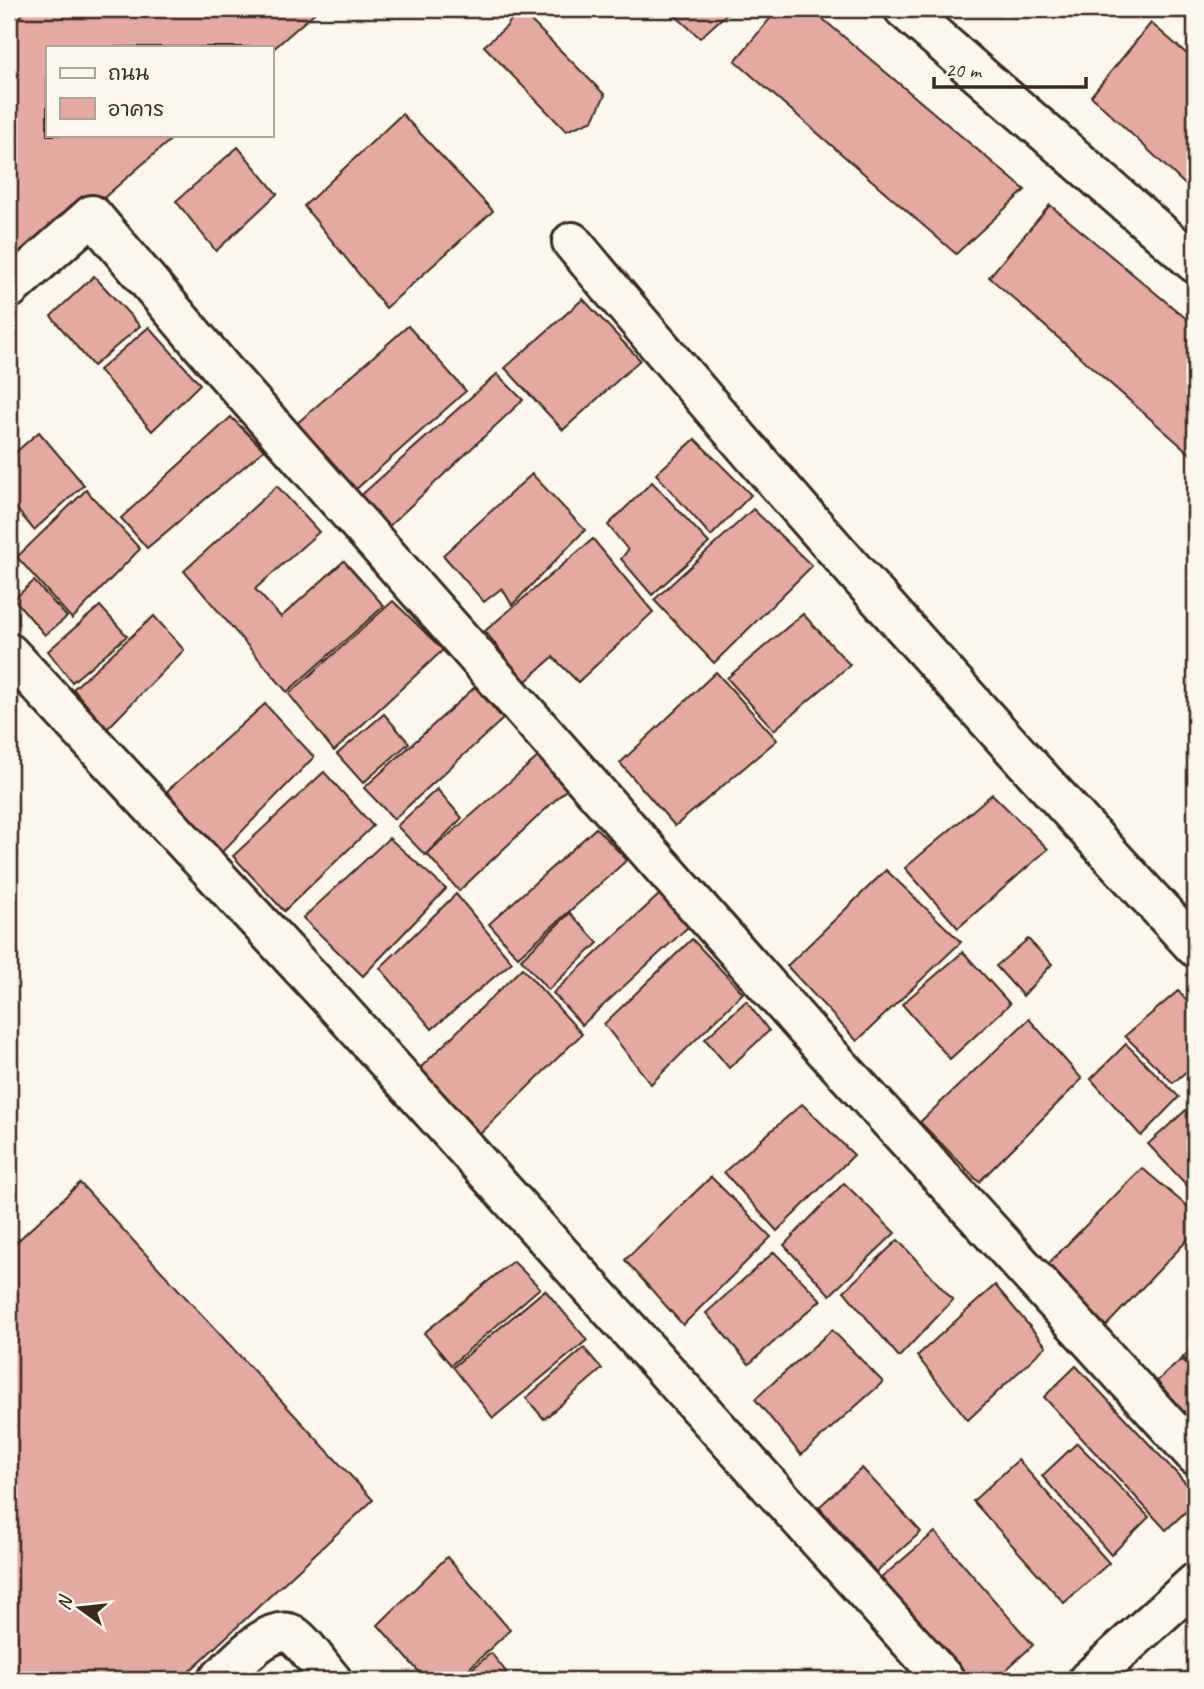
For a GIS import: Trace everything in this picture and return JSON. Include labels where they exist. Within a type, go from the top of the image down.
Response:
[{"type":"street","points":[[904,9],[1195,263]]},
{"type":"street","points":[[9,289],[92,215],[223,370],[804,1027],[1195,1455]]},
{"type":"street","points":[[572,243],[734,437],[956,688],[1195,947]]},
{"type":"street","points":[[9,653],[344,1014],[945,1680]]},
{"type":"street","points":[[1088,1680],[1195,1583]]},
{"type":"street","points":[[218,1680],[262,1640],[277,1632],[293,1635],[332,1680]]},
{"type":"building","points":[[28,9],[319,9],[273,49],[273,46],[46,46],[46,136],[175,136],[22,269],[9,253],[9,26]]},
{"type":"building","points":[[519,9],[605,95],[593,120],[566,131],[484,46],[506,27]]},
{"type":"building","points":[[668,9],[732,9],[700,38]]},
{"type":"building","points":[[778,9],[811,9],[1025,190],[956,254],[735,61]]},
{"type":"building","points":[[1183,9],[1195,9],[1195,18]]},
{"type":"building","points":[[1151,23],[1195,61],[1195,194],[1091,96]]},
{"type":"building","points":[[402,114],[493,211],[386,308],[304,206]]},
{"type":"building","points":[[238,147],[277,194],[216,251],[176,201]]},
{"type":"building","points":[[1050,205],[1195,326],[1195,458],[989,277]]},
{"type":"building","points":[[94,276],[140,326],[93,366],[51,316]]},
{"type":"building","points":[[583,299],[640,360],[563,430],[505,368]]},
{"type":"building","points":[[408,326],[466,391],[354,491],[294,426]]},
{"type":"building","points":[[149,327],[200,384],[152,431],[99,370]]},
{"type":"building","points":[[497,374],[523,400],[387,528],[358,498]]},
{"type":"building","points":[[231,417],[264,450],[147,548],[121,518]]},
{"type":"building","points":[[39,432],[84,485],[34,530],[9,500],[9,458]]},
{"type":"building","points":[[695,439],[751,495],[711,536],[656,474]]},
{"type":"building","points":[[532,474],[585,530],[512,605],[502,588],[484,602],[443,555]]},
{"type":"building","points":[[652,482],[709,543],[652,595],[621,559],[628,550],[608,525]]},
{"type":"building","points":[[277,486],[319,532],[255,589],[281,617],[344,561],[384,606],[287,692],[184,571]]},
{"type":"building","points":[[86,490],[140,549],[72,619],[17,557]]},
{"type":"building","points":[[753,509],[812,566],[714,663],[654,600]]},
{"type":"building","points":[[593,539],[653,612],[578,682],[553,657],[525,682],[485,631]]},
{"type":"building","points":[[34,581],[67,617],[45,635],[14,599]]},
{"type":"building","points":[[393,601],[443,650],[334,751],[289,694]]},
{"type":"building","points":[[100,606],[127,636],[72,682],[48,651]]},
{"type":"building","points":[[803,614],[850,665],[774,730],[727,678]]},
{"type":"building","points":[[154,616],[184,650],[107,729],[73,689]]},
{"type":"building","points":[[716,672],[777,740],[675,826],[620,763]]},
{"type":"building","points":[[475,687],[503,719],[394,819],[364,788]]},
{"type":"building","points":[[265,704],[314,757],[219,855],[167,791]]},
{"type":"building","points":[[384,714],[409,743],[363,783],[337,754]]},
{"type":"building","points":[[538,757],[567,789],[459,891],[427,854]]},
{"type":"building","points":[[324,772],[373,826],[284,911],[233,856]]},
{"type":"building","points":[[437,789],[462,818],[425,855],[397,826]]},
{"type":"building","points":[[992,794],[1048,849],[958,928],[905,868]]},
{"type":"building","points":[[596,828],[627,860],[518,957],[489,924]]},
{"type":"building","points":[[389,838],[446,889],[363,976],[303,918]]},
{"type":"building","points":[[886,870],[961,942],[857,1041],[787,966]]},
{"type":"building","points":[[456,894],[512,962],[432,1029],[380,968]]},
{"type":"building","points":[[660,894],[688,927],[582,1025],[553,993]]},
{"type":"building","points":[[570,913],[598,943],[548,990],[521,959]]},
{"type":"building","points":[[692,939],[743,993],[651,1084],[604,1024]]},
{"type":"building","points":[[1028,939],[1052,964],[1023,996],[996,966]]},
{"type":"building","points":[[963,952],[1010,1004],[950,1059],[902,1004]]},
{"type":"building","points":[[522,968],[582,1034],[476,1138],[419,1069]]},
{"type":"building","points":[[1178,991],[1195,1009],[1195,1064],[1173,1083],[1125,1036]]},
{"type":"building","points":[[746,1001],[769,1031],[729,1068],[705,1039]]},
{"type":"building","points":[[1029,1019],[1082,1079],[979,1182],[920,1122]]},
{"type":"building","points":[[1126,1044],[1179,1097],[1141,1136],[1091,1079]]},
{"type":"building","points":[[1195,1102],[1195,1194],[1148,1144]]},
{"type":"building","points":[[802,1104],[854,1155],[777,1231],[724,1172]]},
{"type":"building","points":[[1142,1168],[1195,1213],[1195,1232],[1106,1326],[1046,1266]]},
{"type":"building","points":[[711,1177],[771,1237],[683,1325],[625,1260]]},
{"type":"building","points":[[80,1183],[373,1500],[180,1680],[9,1680],[9,1249]]},
{"type":"building","points":[[844,1183],[895,1233],[830,1295],[784,1245]]},
{"type":"building","points":[[898,1240],[953,1300],[899,1357],[844,1291]]},
{"type":"building","points":[[774,1252],[821,1300],[749,1364],[706,1313]]},
{"type":"building","points":[[513,1261],[540,1288],[451,1365],[424,1333]]},
{"type":"building","points":[[995,1285],[1046,1346],[968,1420],[917,1356]]},
{"type":"building","points":[[545,1290],[587,1340],[493,1418],[453,1367]]},
{"type":"building","points":[[832,1330],[883,1382],[801,1455],[755,1399]]},
{"type":"building","points":[[1195,1346],[1195,1370],[1183,1357]]},
{"type":"building","points":[[584,1348],[602,1369],[544,1419],[526,1398]]},
{"type":"building","points":[[1182,1359],[1195,1374],[1195,1426],[1157,1381]]},
{"type":"building","points":[[1076,1366],[1195,1493],[1195,1503],[1166,1530],[1044,1397]]},
{"type":"building","points":[[1077,1443],[1149,1517],[1111,1555],[1042,1476]]},
{"type":"building","points":[[1018,1460],[1109,1563],[1064,1603],[973,1501]]},
{"type":"building","points":[[862,1468],[921,1532],[876,1572],[819,1507]]},
{"type":"building","points":[[935,1532],[1033,1645],[995,1680],[966,1680],[881,1578]]},
{"type":"building","points":[[447,1557],[510,1630],[457,1680],[426,1680],[378,1625]]},
{"type":"building","points":[[491,1653],[507,1673],[499,1680],[459,1680]]}]
